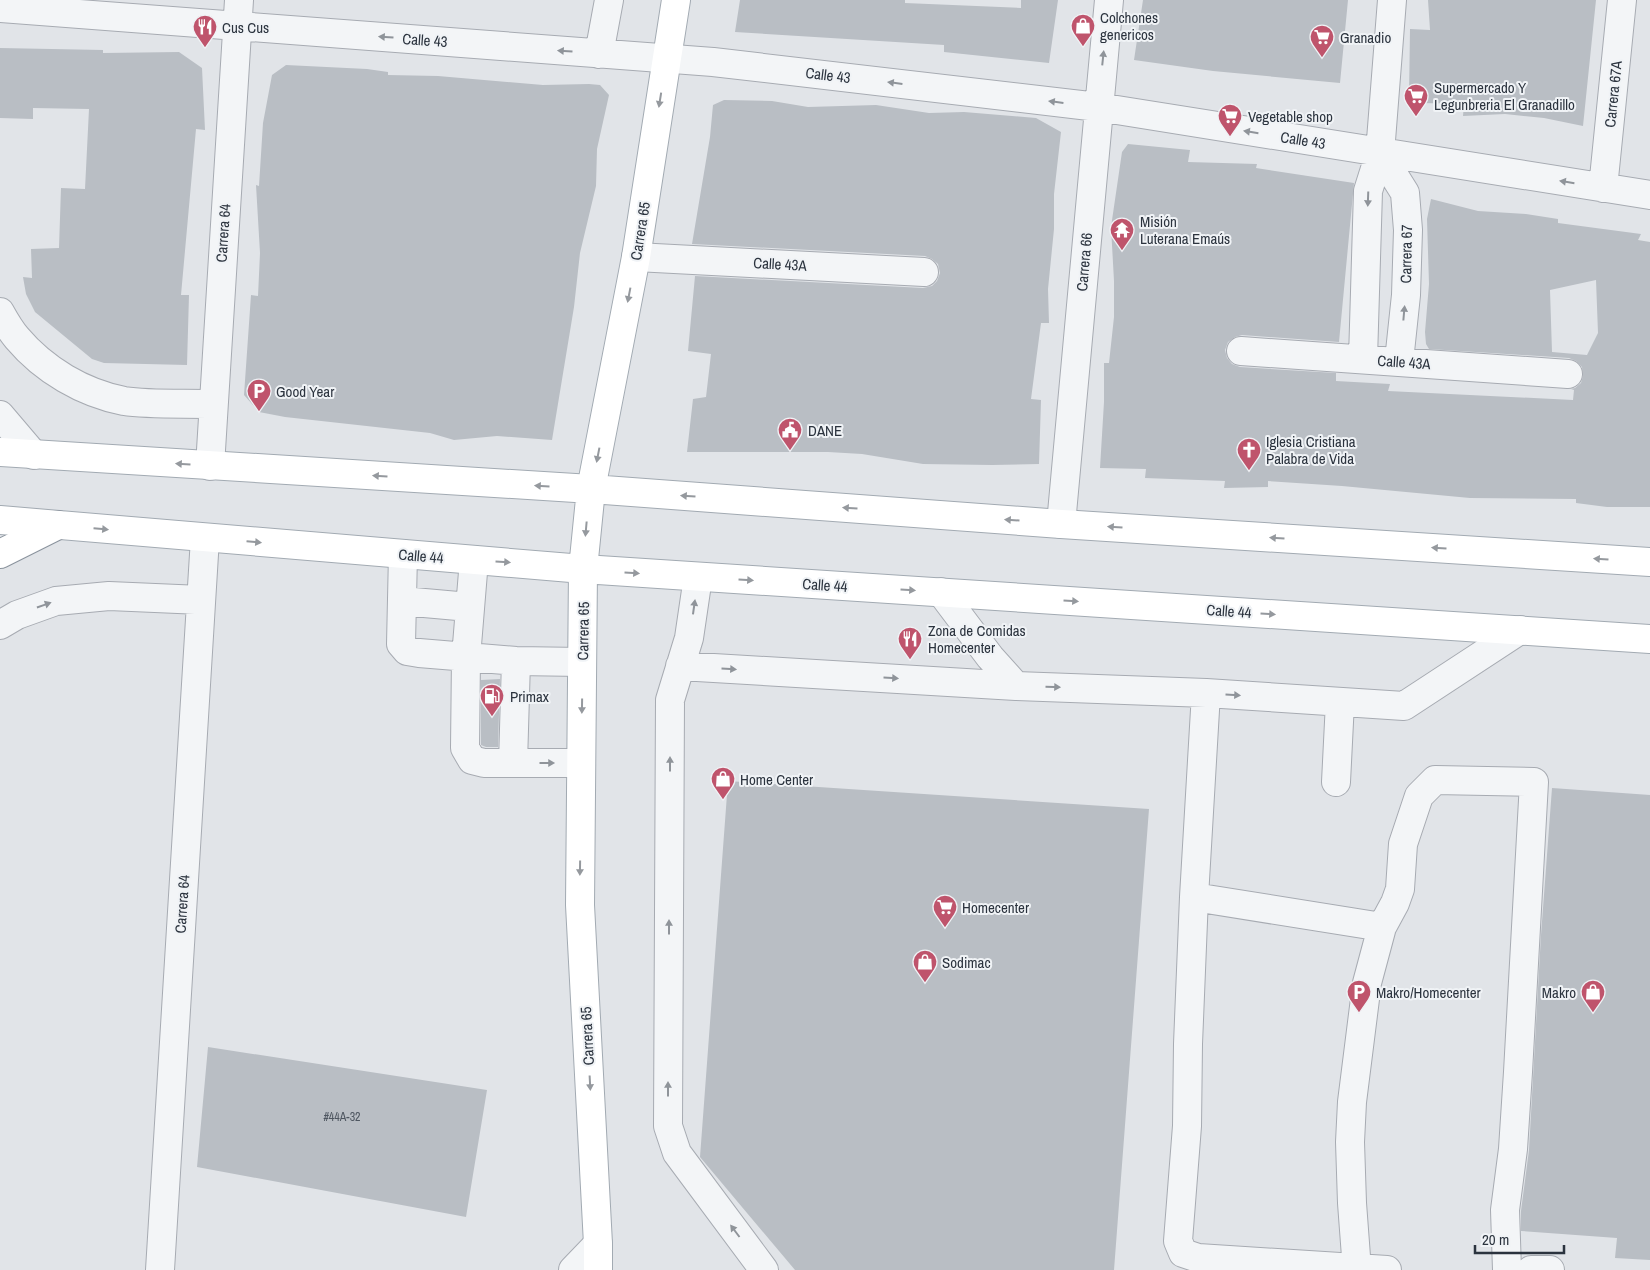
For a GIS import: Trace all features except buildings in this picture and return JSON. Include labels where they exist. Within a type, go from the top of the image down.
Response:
[{"type":"main road","name":"Carrera 65","points":[[598,1257],[580,904],[583,569],[591,489],[636,257],[676,0]]},
{"type":"main road","points":[[0,452],[591,489],[1061,524],[1650,562]]},
{"type":"main road","name":"Calle 44","points":[[0,520],[583,569],[1650,639]]},
{"type":"main road","points":[[0,554],[58,525]]},
{"type":"street","points":[[599,54],[609,0]]},
{"type":"street","name":"Carrera 66","points":[[1061,524],[1109,0]]},
{"type":"street","points":[[1363,359],[1368,191],[1380,152],[1392,0]]},
{"type":"street","name":"Carrera 67A","points":[[1603,188],[1622,0]]},
{"type":"street","name":"Calle 43","points":[[0,8],[237,13],[599,54],[714,62],[1098,107],[1650,195]]},
{"type":"street","name":"Carrera 64","points":[[210,466],[237,13]]},
{"type":"street","name":"Carrera 67","points":[[1380,152],[1405,193],[1408,230],[1406,286],[1399,362]]},
{"type":"street","name":"Calle 43A","points":[[636,257],[924,272]]},
{"type":"street","points":[[0,312],[16,337],[37,359],[56,373],[84,388],[125,401],[213,404]]},
{"type":"street","name":"Calle 43A","points":[[1241,351],[1568,374]]},
{"type":"street","points":[[0,414],[34,455]]},
{"type":"street","name":"Carrera 64","points":[[160,1270],[205,538]]},
{"type":"street","points":[[403,554],[401,644],[407,651],[466,657],[582,662]]},
{"type":"street","points":[[474,560],[466,657],[465,748],[472,760],[484,763],[581,762]]},
{"type":"street","points":[[698,577],[689,638],[670,700],[668,1126],[677,1153],[764,1270]]},
{"type":"street","points":[[942,592],[990,657],[1016,686]]},
{"type":"street","points":[[0,625],[17,615],[56,601],[109,596],[201,600]]},
{"type":"street","points":[[402,602],[469,607]]},
{"type":"street","points":[[680,666],[1016,686],[1206,693],[1404,706],[1520,630]]},
{"type":"street","points":[[513,763],[516,660]]},
{"type":"street","points":[[1206,693],[1194,898],[1188,1044],[1187,1126],[1178,1241],[1183,1253],[1198,1258],[1357,1270],[1387,1270]]},
{"type":"street","points":[[1336,782],[1340,702]]},
{"type":"street","points":[[1357,1270],[1350,1142],[1352,1102],[1367,983],[1382,927],[1400,889],[1403,844],[1416,803],[1419,796],[1435,780],[1534,782],[1517,1082],[1505,1210],[1507,1270]]},
{"type":"street","points":[[1194,898],[1382,927]]},
{"type":"street","points":[[573,1270],[598,1257]]},
{"type":"street","points":[[1531,1270],[1550,1270]]},
{"type":"place","name":"Colchones genericos","points":[[1083,47]]},
{"type":"place","name":"Cus Cus","points":[[205,48]]},
{"type":"place","name":"Granadio","points":[[1322,58]]},
{"type":"place","name":"Supermercado Y Legunbreria El Granadillo","points":[[1416,117]]},
{"type":"place","name":"Vegetable shop","points":[[1230,137]]},
{"type":"place","name":"Misión Luterana Emaús","points":[[1122,251]]},
{"type":"place","name":"Good Year","points":[[259,412]]},
{"type":"place","name":"DANE","points":[[790,451]]},
{"type":"place","name":"Iglesia Cristiana Palabra de Vida","points":[[1249,471]]},
{"type":"place","name":"Zona de Comidas Homecenter","points":[[910,660]]},
{"type":"place","name":"Primax","points":[[492,717]]},
{"type":"place","name":"Home Center","points":[[723,800]]},
{"type":"place","name":"Homecenter","points":[[945,928]]},
{"type":"place","name":"Sodimac","points":[[925,983]]},
{"type":"place","name":"Makro/Homecenter","points":[[1359,1013]]},
{"type":"place","name":"Makro","points":[[1593,1013]]}]
